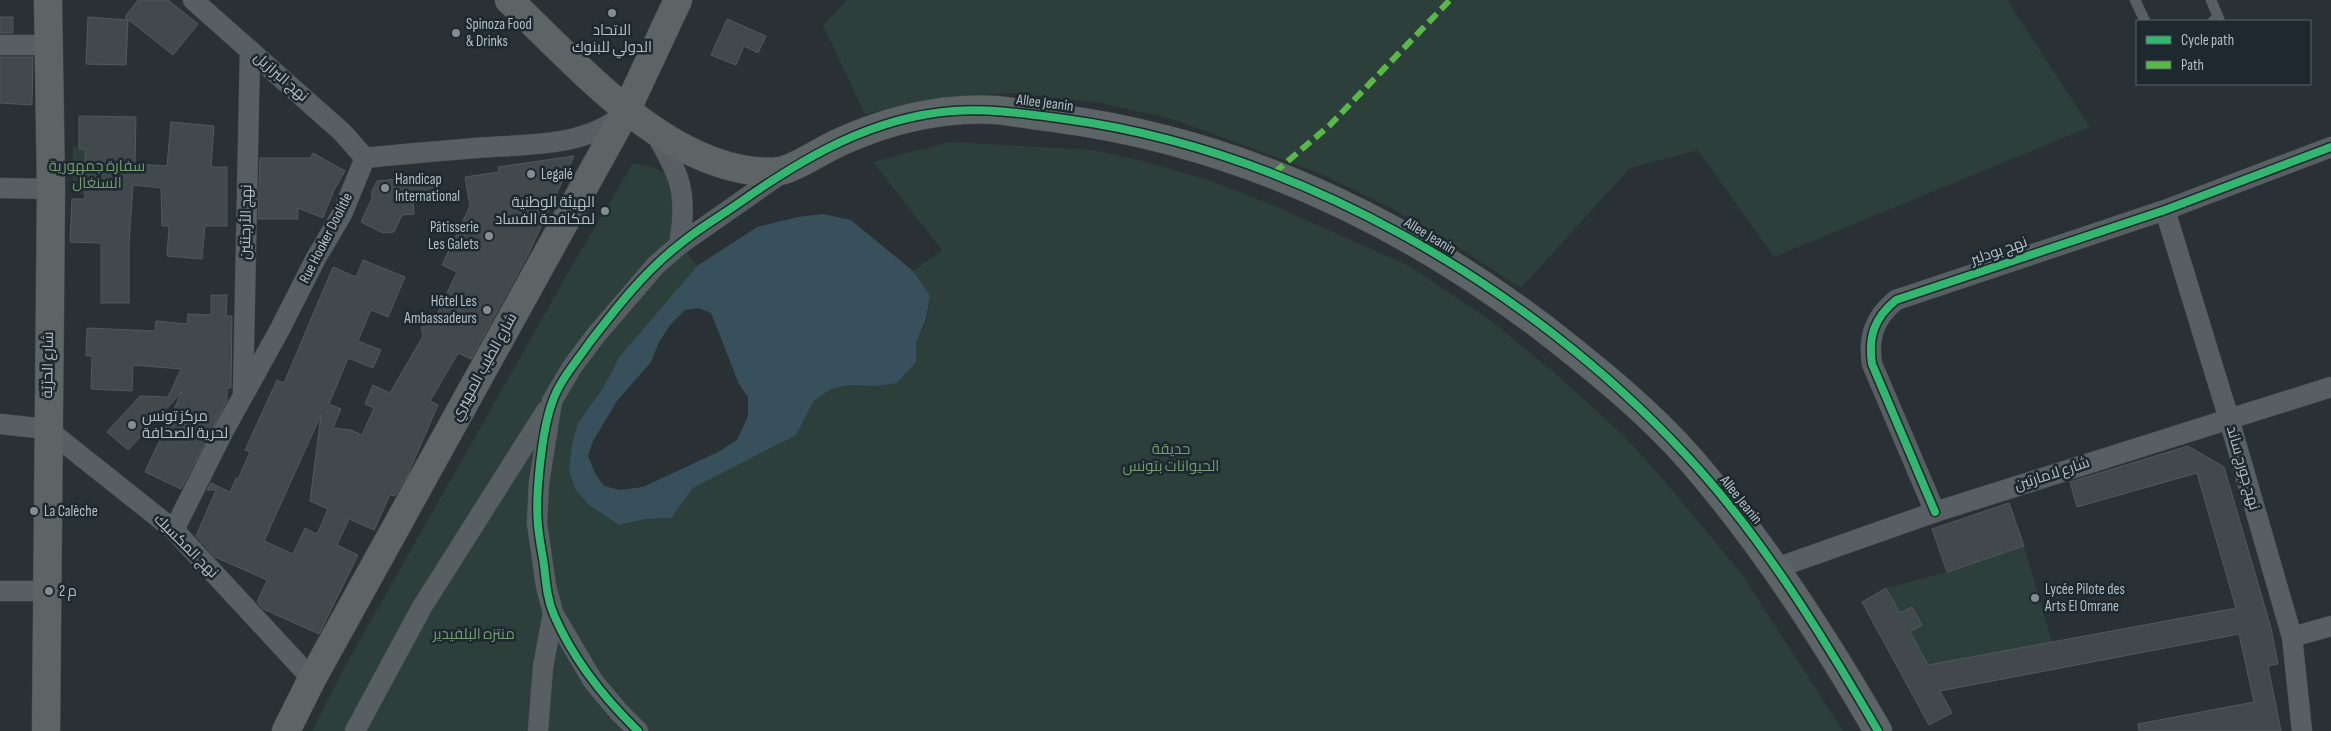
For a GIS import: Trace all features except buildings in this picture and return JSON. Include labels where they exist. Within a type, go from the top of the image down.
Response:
[{"type":"main road","name":"شارع الحرّيّة","points":[[46,731],[48,591],[47,429],[51,189],[48,0]]},
{"type":"main road","points":[[509,0],[626,111],[655,133],[722,166],[764,172],[788,169]]},
{"type":"main road","name":"شارع الطيب المهيري","points":[[286,731],[312,679],[626,111],[678,0]]},
{"type":"main road","name":"Allee Jeanin","points":[[788,169],[836,143],[870,129],[907,118],[950,111],[995,110],[1102,124],[1228,157],[1274,173],[1372,218],[1424,247],[1508,302],[1594,367],[1656,424],[1690,460],[1752,535],[1776,568],[1878,731]]},
{"type":"street","name":"نهج البرازيل","points":[[193,0],[342,132],[365,158]]},
{"type":"street","points":[[0,45],[48,45]]},
{"type":"street","name":"نهج الأرجنتين","points":[[243,395],[250,50]]},
{"type":"street","points":[[365,158],[555,141],[587,134],[616,120],[626,111]]},
{"type":"street","points":[[655,133],[671,160],[682,188],[684,208],[679,244]]},
{"type":"street","name":"نهج بودلير","points":[[1935,512],[1872,364],[1870,346],[1872,332],[1885,309],[1896,300],[2165,210],[2331,147]]},
{"type":"street","name":"Rue Hooker Doolitle","points":[[174,530],[243,395],[280,329],[316,258],[342,214],[365,158]]},
{"type":"street","points":[[355,731],[422,607],[572,367],[596,335],[642,280],[679,244],[788,169]]},
{"type":"street","points":[[0,188],[51,189]]},
{"type":"street","name":"نهج جورج ساند","points":[[2165,210],[2292,637],[2302,731]]},
{"type":"street","name":"شارع لامارتين","points":[[1776,568],[1935,512],[2331,388]]},
{"type":"street","points":[[552,401],[538,483],[537,522],[546,586],[553,613],[593,681],[638,731]]},
{"type":"street","points":[[0,424],[47,429]]},
{"type":"street","name":"نهج المكسيك","points":[[47,429],[174,530],[312,679]]},
{"type":"street","points":[[0,591],[48,591]]},
{"type":"street","points":[[538,731],[543,667],[553,613]]},
{"type":"street","points":[[2292,637],[2331,626]]},
{"type":"lane","points":[[2136,0],[2145,20]]},
{"type":"lane","points":[[2211,0],[2219,19],[2216,20]]},
{"type":"green space","points":[[847,0],[2007,0],[2090,127],[1774,257],[1698,150],[1630,168],[1521,288],[1435,232],[1381,203],[1319,173],[1172,119],[1101,103],[1014,93],[954,96],[865,114],[823,25]]},
{"type":"green space","name":"حديقة الحيوانات بتونس","points":[[950,142],[1093,150],[1139,160],[1211,181],[1275,206],[1411,267],[1491,321],[1558,376],[1622,434],[1663,479],[1741,573],[1843,731],[312,731],[344,668],[572,266],[633,163],[655,168],[674,180],[675,235],[697,266],[620,356],[603,388],[578,423],[572,444],[569,471],[576,491],[589,505],[619,525],[646,519],[671,517],[693,488],[796,435],[814,401],[831,389],[850,385],[876,386],[916,362],[916,343],[927,319],[930,295],[913,271],[942,250],[873,162]]},
{"type":"green space","name":"سفارة جمهورية السنغال","points":[[73,146],[101,155],[132,194],[73,194]]},
{"type":"green space","points":[[2024,546],[2052,642],[1928,665],[1910,632],[1922,625],[1912,607],[1900,613],[1887,588],[1947,572]]},
{"type":"water","points":[[823,214],[851,220],[913,271],[930,295],[926,319],[916,343],[916,362],[897,383],[876,386],[850,385],[831,389],[814,401],[796,435],[693,488],[671,518],[646,519],[619,525],[589,505],[576,491],[569,471],[572,444],[578,423],[603,388],[620,356],[697,266],[757,227],[798,217]],"holes":[[[699,308],[711,313],[739,384],[748,397],[748,416],[737,440],[718,452],[643,487],[620,490],[604,486],[596,475],[588,456],[593,441],[617,401],[651,362],[658,344],[670,325],[685,310]]]},
{"type":"marked path","points":[[1274,173],[1330,125],[1450,0]]},
{"type":"cycle path","points":[[638,731],[590,677],[570,647],[548,597],[537,513],[540,463],[545,429],[548,415],[559,387],[590,342],[632,290],[667,255],[701,228],[788,170],[840,142],[894,122],[923,115],[967,110],[1009,112],[1065,119],[1151,135],[1237,161],[1321,194],[1402,235],[1480,282],[1554,335],[1623,392],[1713,485],[1765,552],[1789,587],[1878,731]]},
{"type":"cycle path","points":[[1935,512],[1872,364],[1871,345],[1874,329],[1888,307],[1896,300],[2165,210],[2331,147]]},
{"type":"place","name":"الاتحاد الدولي للبنوك","points":[[612,13]]},
{"type":"place","name":"Spinoza Food & Drinks","points":[[456,33]]},
{"type":"place","name":"Legalé","points":[[531,174]]},
{"type":"place","name":"Handicap International","points":[[385,188]]},
{"type":"place","name":"الهيئة الوطنية لمكافحة الفساد","points":[[605,211]]},
{"type":"place","name":"Pâtisserie Les Galets","points":[[489,236]]},
{"type":"place","name":"Hôtel Les Ambassadeurs","points":[[487,310]]},
{"type":"place","name":"مركز تونس لحرية الصحافة","points":[[132,425]]},
{"type":"place","name":"La Calèche","points":[[34,511]]},
{"type":"place","name":"2 م","points":[[49,591]]},
{"type":"place","name":"Lycée Pilote des Arts El Omrane","points":[[2035,598]]},
{"type":"park label","name":"منتزه البلفيدير","points":[[474,634]]}]
